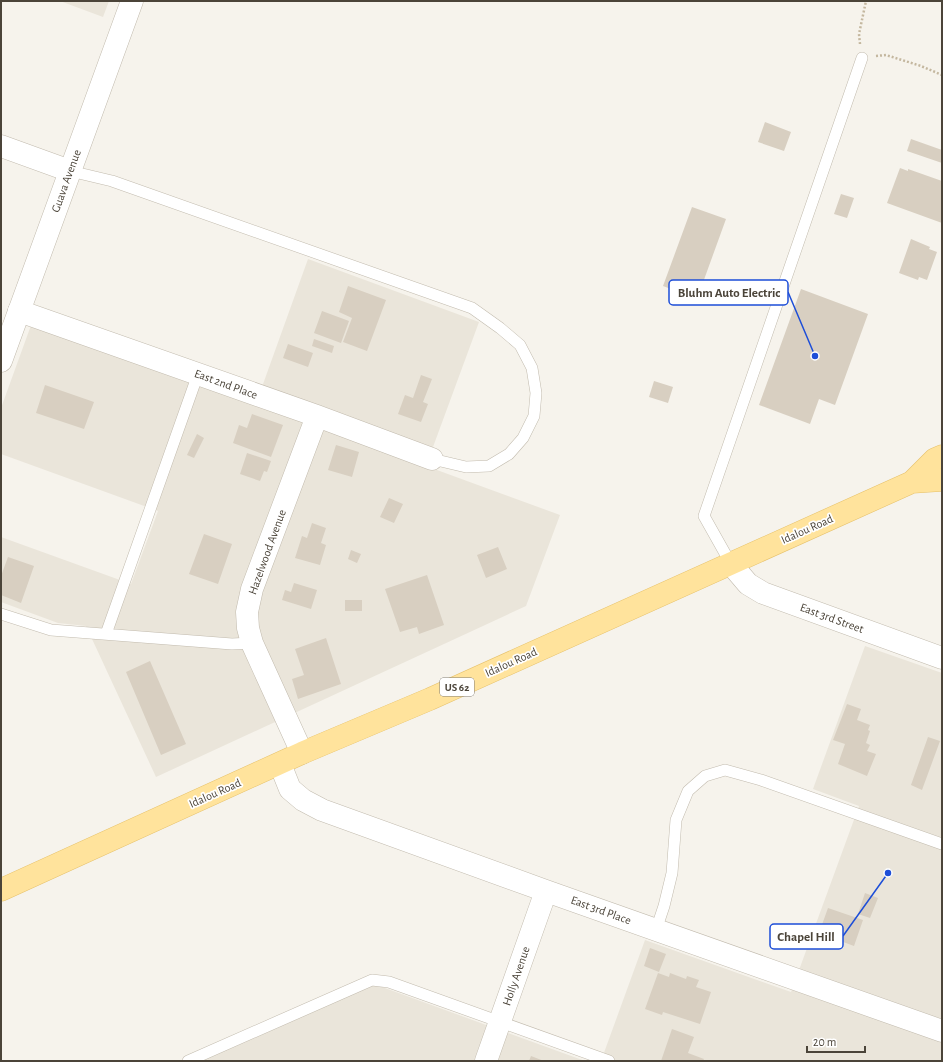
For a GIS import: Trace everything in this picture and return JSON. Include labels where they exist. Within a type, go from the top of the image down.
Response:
[{"type":"main road","name":"Idalou Road","points":[[912,482],[935,459],[942,456]]},
{"type":"main road","name":"Idalou Road","points":[[1,890],[302,753],[430,699],[912,482],[942,480]]},
{"type":"street","name":"Guava Avenue","points":[[1,360],[132,1]]},
{"type":"street","points":[[1,146],[70,171]]},
{"type":"street","name":"East 2nd Place","points":[[19,311],[317,416],[432,459]]},
{"type":"street","name":"Hazelwood Avenue","points":[[302,753],[252,643],[248,628],[247,612],[252,589],[317,416]]},
{"type":"street","name":"East 3rd Street","points":[[731,564],[748,584],[763,593],[942,658]]},
{"type":"street","name":"East 3rd Place","points":[[280,764],[290,789],[303,800],[322,810],[942,1031]]},
{"type":"street","name":"Holly Avenue","points":[[486,1061],[546,891]]},
{"type":"lane","points":[[731,564],[704,516],[862,58]]},
{"type":"lane","points":[[70,171],[112,181],[472,308],[500,328],[520,345],[532,368],[536,393],[534,416],[523,438],[509,454],[489,466],[466,467],[432,459]]},
{"type":"lane","points":[[106,634],[198,374]]},
{"type":"lane","points":[[1,614],[51,630],[232,644],[252,643]]},
{"type":"lane","points":[[656,930],[672,874],[676,820],[688,791],[705,776],[725,770],[761,780],[942,844]]},
{"type":"lane","points":[[188,1061],[372,980],[389,982],[609,1061]]},
{"type":"path","points":[[866,1],[859,34],[862,58],[886,55],[942,75]]},
{"type":"shaded area","points":[[60,1],[109,1],[103,17]]},
{"type":"shaded area","points":[[308,259],[479,322],[426,466],[560,515],[526,606],[156,777],[86,626],[58,623],[1,602],[1,537],[131,584],[158,511],[1,454],[1,408],[34,317],[258,398]]},
{"type":"shaded area","points":[[865,646],[942,673],[942,1061],[601,1061],[645,940],[791,992],[859,806],[813,789]]},
{"type":"shaded area","points":[[374,984],[585,1061],[195,1061]]},
{"type":"building","points":[[765,122],[791,132],[784,151],[758,142]]},
{"type":"building","points":[[911,139],[942,150],[942,163],[907,151]]},
{"type":"building","points":[[900,168],[908,171],[908,169],[942,181],[942,223],[887,203]]},
{"type":"building","points":[[841,194],[854,198],[847,218],[834,214]]},
{"type":"building","points":[[692,207],[726,219],[697,299],[663,286]]},
{"type":"building","points":[[911,239],[930,247],[929,249],[937,252],[927,280],[919,277],[918,280],[899,273]]},
{"type":"building","points":[[348,286],[386,300],[367,351],[343,342],[352,318],[339,312]]},
{"type":"building","points":[[801,289],[868,314],[835,405],[819,399],[810,424],[759,405]]},
{"type":"building","points":[[322,311],[349,321],[341,343],[314,333]]},
{"type":"building","points":[[314,339],[334,346],[332,353],[312,346]]},
{"type":"building","points":[[288,344],[313,353],[308,367],[283,358]]},
{"type":"building","points":[[421,375],[432,379],[423,402],[428,404],[421,422],[398,414],[405,395],[413,398]]},
{"type":"building","points":[[654,381],[673,387],[668,403],[649,397]]},
{"type":"building","points":[[45,385],[94,402],[84,429],[36,413]]},
{"type":"building","points":[[252,414],[283,425],[271,457],[233,443],[239,425],[247,428]]},
{"type":"building","points":[[197,434],[204,438],[194,458],[187,455]]},
{"type":"building","points":[[336,445],[359,452],[352,477],[328,470]]},
{"type":"building","points":[[247,453],[271,461],[267,472],[264,471],[260,481],[240,474]]},
{"type":"building","points":[[389,498],[403,504],[394,523],[380,517]]},
{"type":"building","points":[[312,523],[326,528],[321,543],[326,545],[320,565],[295,558],[302,536],[307,538]]},
{"type":"building","points":[[204,534],[232,544],[218,584],[189,574]]},
{"type":"building","points":[[498,547],[507,569],[486,578],[477,555]]},
{"type":"building","points":[[351,550],[361,554],[357,563],[348,559]]},
{"type":"building","points":[[8,557],[34,566],[21,603],[1,595],[1,576]]},
{"type":"building","points":[[427,575],[444,625],[419,634],[417,627],[400,632],[385,589]]},
{"type":"building","points":[[294,583],[317,590],[311,609],[282,600],[285,590],[291,592]]},
{"type":"building","points":[[345,600],[362,600],[362,611],[345,611]]},
{"type":"building","points":[[326,638],[341,684],[298,699],[292,679],[304,675],[295,649]]},
{"type":"building","points":[[150,661],[186,744],[161,755],[126,672]]},
{"type":"building","points":[[847,704],[861,709],[857,720],[870,725],[868,730],[870,731],[866,743],[870,745],[867,751],[876,754],[867,776],[838,764],[845,744],[833,740]]},
{"type":"building","points":[[928,737],[940,741],[922,790],[911,785]]},
{"type":"building","points":[[865,893],[878,898],[870,918],[858,914]]},
{"type":"building","points":[[828,908],[863,920],[854,946],[819,933]]},
{"type":"building","points":[[650,948],[666,954],[659,972],[644,966]]},
{"type":"building","points":[[658,973],[669,977],[670,973],[686,979],[687,976],[699,980],[696,987],[711,992],[700,1024],[663,1012],[662,1015],[645,1009]]},
{"type":"building","points":[[672,1029],[694,1037],[688,1053],[704,1059],[703,1061],[661,1061]]},
{"type":"building","points":[[531,1056],[544,1061],[529,1061]]},
{"type":"place","name":"Bluhm Auto Electric","points":[[815,356]]},
{"type":"place","name":"Chapel Hill","points":[[888,873]]}]
